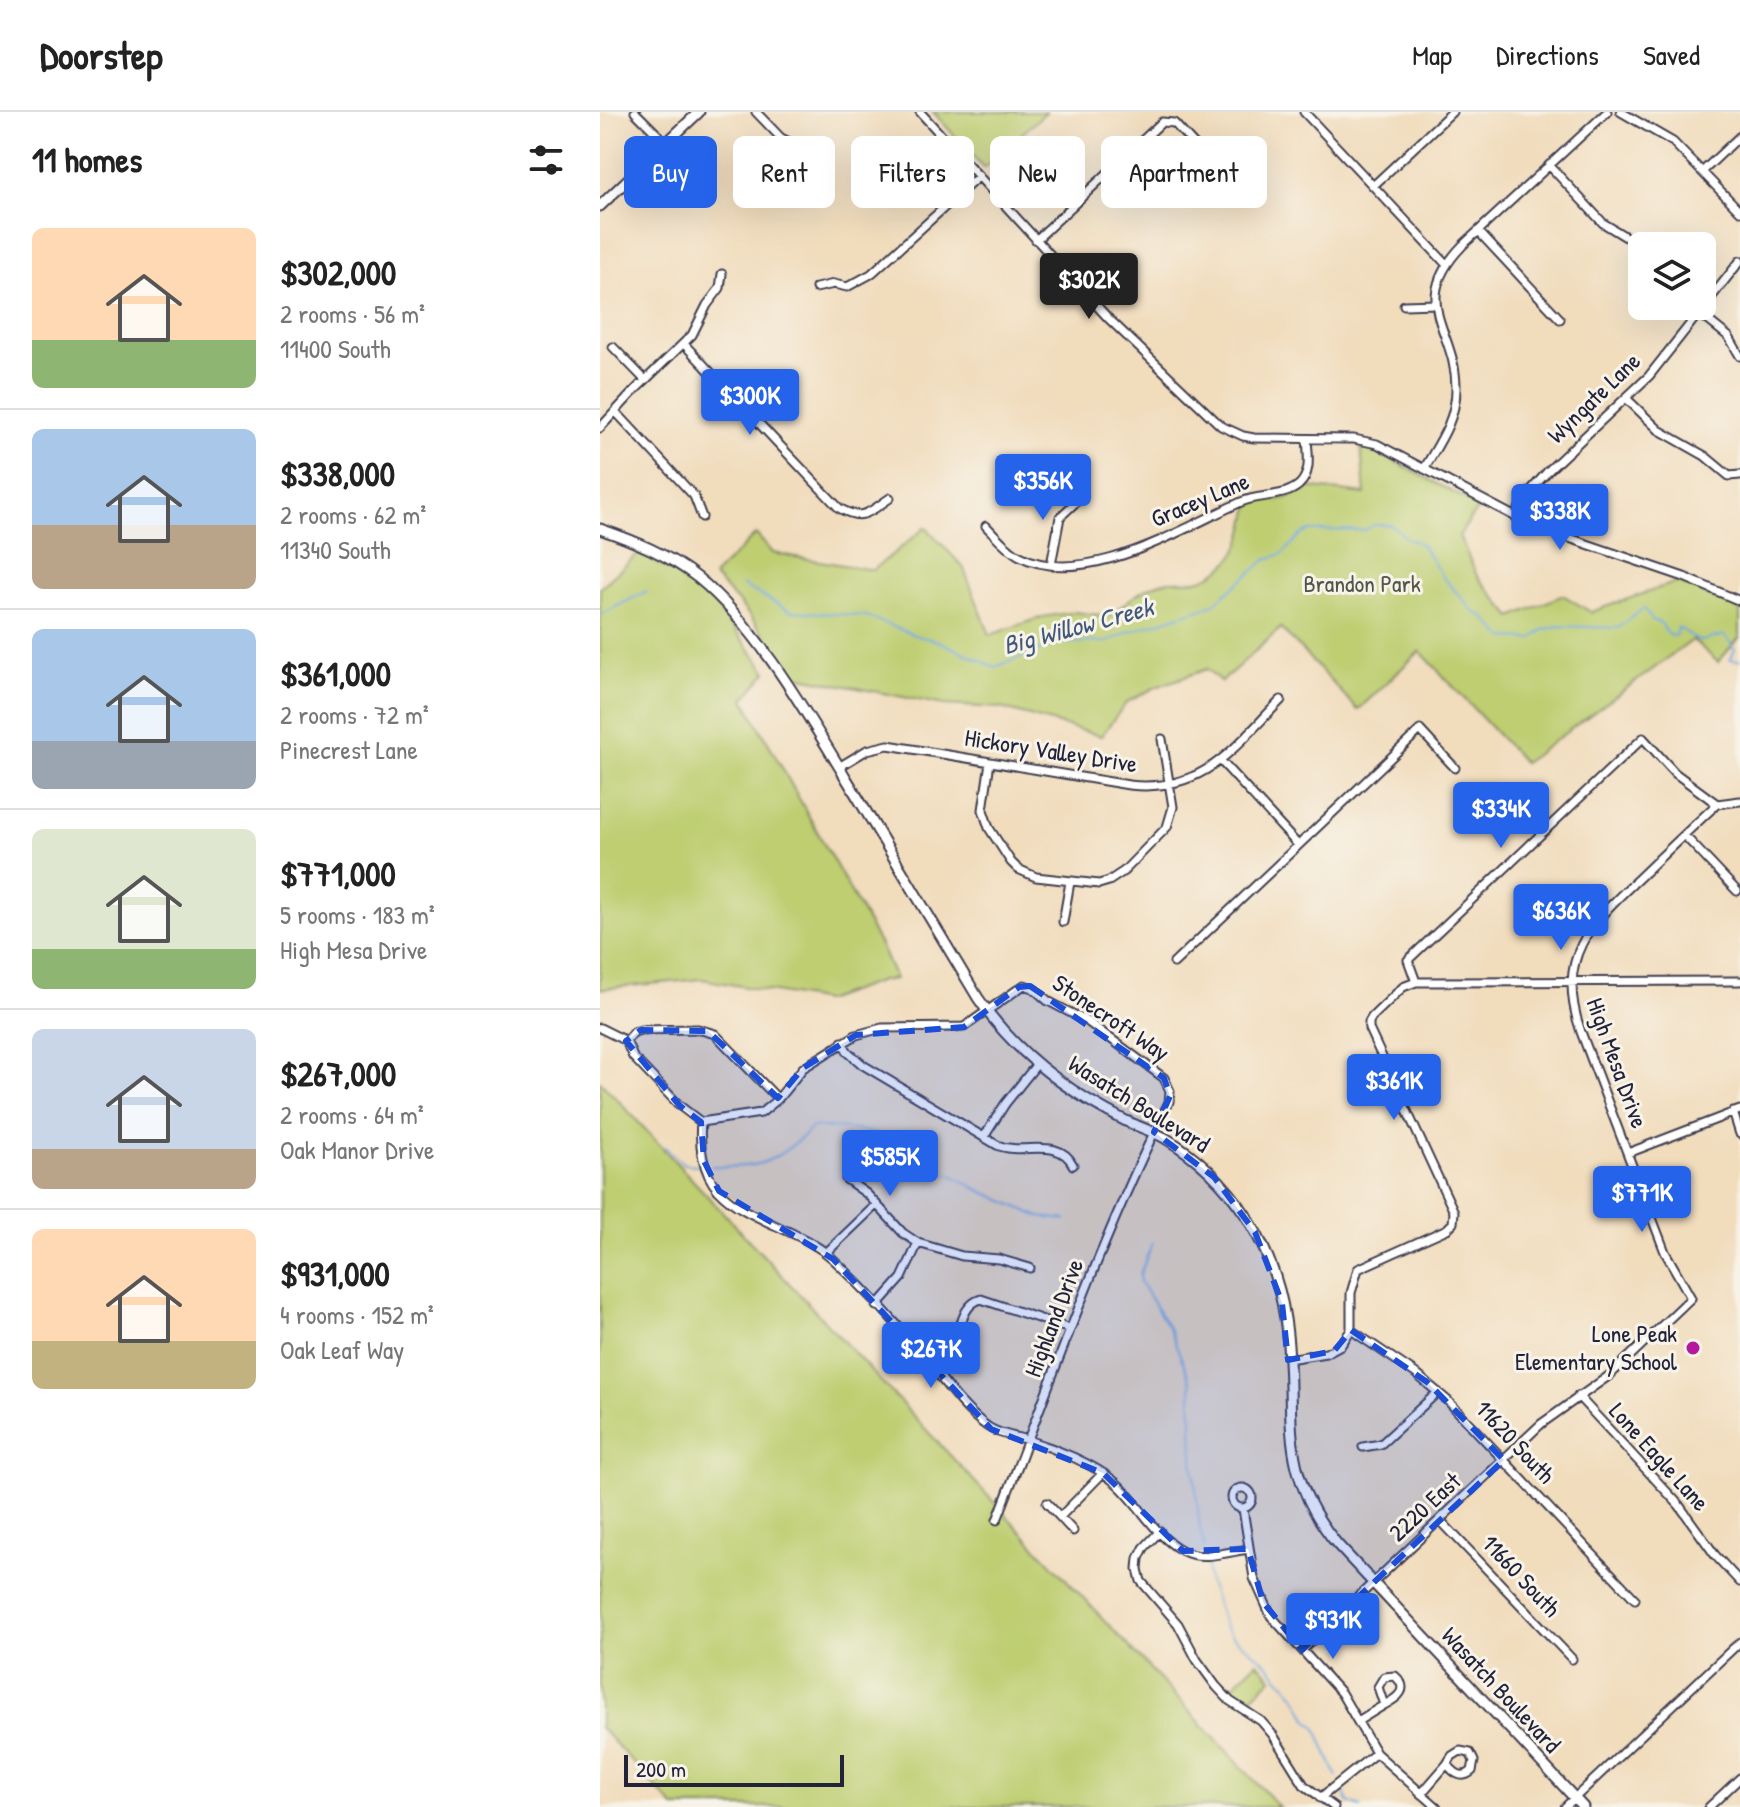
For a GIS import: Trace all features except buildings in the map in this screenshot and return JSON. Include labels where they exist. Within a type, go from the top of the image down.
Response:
[{"type":"main road","points":[[673,136],[699,112]]},
{"type":"main road","points":[[600,206],[624,183]]},
{"type":"main road","name":"Wasatch Boulevard","points":[[600,529],[665,556],[699,579],[733,613],[790,689],[987,1011],[1011,1040],[1037,1064],[1126,1121],[1176,1144],[1203,1165],[1227,1191],[1249,1220],[1266,1252],[1279,1289],[1286,1319],[1292,1446],[1301,1485],[1328,1533],[1583,1807]]},
{"type":"street","points":[[635,112],[659,136]]},
{"type":"street","points":[[756,112],[779,136]]},
{"type":"street","points":[[920,112],[1108,318],[1221,426],[1243,436],[1366,441],[1388,449],[1553,534],[1675,573],[1740,601]]},
{"type":"street","points":[[1304,112],[1447,265]]},
{"type":"street","points":[[1373,186],[1452,112]]},
{"type":"street","points":[[1424,469],[1450,424],[1457,388],[1455,369],[1436,304],[1441,277],[1447,265],[1478,231],[1607,112]]},
{"type":"street","points":[[1621,112],[1673,142],[1740,211]]},
{"type":"street","points":[[1147,136],[1162,122],[1174,123],[1186,136]]},
{"type":"street","points":[[1703,171],[1740,136]]},
{"type":"street","points":[[1549,165],[1603,223],[1626,237]]},
{"type":"street","points":[[816,288],[834,284],[847,287],[871,274],[979,176]]},
{"type":"street","points":[[1036,240],[1101,179]]},
{"type":"street","points":[[1478,231],[1560,319]]},
{"type":"street","name":"Wyngate Lane","points":[[1716,291],[1740,261]]},
{"type":"street","points":[[600,428],[692,335],[707,305],[720,288],[722,274]]},
{"type":"street","points":[[1404,305],[1436,304]]},
{"type":"street","name":"Wyngate Lane","points":[[1518,518],[1526,496],[1548,471],[1649,376],[1693,320]]},
{"type":"street","points":[[1708,320],[1729,337],[1740,356]]},
{"type":"street","points":[[684,344],[839,508],[850,515],[864,515],[890,498]]},
{"type":"street","points":[[613,347],[645,380]]},
{"type":"street","points":[[1626,398],[1659,430],[1705,456],[1729,476],[1740,475]]},
{"type":"street","points":[[616,412],[694,496],[702,517]]},
{"type":"street","name":"Gracey Lane","points":[[986,526],[1016,554],[1051,565],[1072,567],[1103,563],[1246,499],[1292,490],[1305,479],[1308,470],[1307,439]]},
{"type":"street","points":[[1051,565],[1060,517],[1077,501]]},
{"type":"street","name":"Hickory Valley Drive","points":[[839,767],[867,750],[888,745],[1129,785],[1171,782],[1197,776],[1220,760],[1281,700]]},
{"type":"street","points":[[1174,963],[1420,730],[1455,768]]},
{"type":"street","points":[[1416,982],[1408,960],[1643,738],[1675,773],[1717,804],[1740,801]]},
{"type":"street","points":[[990,762],[983,810],[1004,854],[1018,869],[1027,873],[1090,885],[1109,881],[1124,871],[1160,836],[1172,817],[1171,782],[1162,739]]},
{"type":"street","points":[[1220,760],[1298,845]]},
{"type":"street","name":"High Mesa Drive","points":[[1504,1460],[1553,1414],[1619,1367],[1691,1298],[1665,1252],[1577,1022],[1571,982],[1577,952],[1591,925],[1717,804]]},
{"type":"street","points":[[1684,835],[1737,891]]},
{"type":"street","points":[[1063,922],[1070,882]]},
{"type":"street","points":[[1288,1359],[1334,1351],[1341,1345],[1351,1330],[1351,1293],[1358,1269],[1447,1229],[1453,1223],[1454,1212],[1377,1048],[1369,1022],[1403,987],[1416,982],[1740,981]]},
{"type":"street","name":"Stonecroft Way","points":[[987,1011],[1019,987],[1030,986],[1048,1001],[1088,1022],[1146,1063],[1161,1074],[1170,1091],[1169,1102],[1154,1132]]},
{"type":"street","points":[[600,1028],[626,1041],[629,1052],[680,1106],[701,1122],[756,1114],[768,1108],[803,1068],[842,1042],[882,1028],[960,1028],[987,1011]]},
{"type":"street","points":[[626,1041],[634,1032],[641,1030],[708,1031],[722,1039],[778,1099]]},
{"type":"street","points":[[842,1042],[863,1065],[997,1145],[1015,1151],[1057,1149],[1065,1152],[1073,1165]]},
{"type":"street","points":[[984,1137],[1037,1064]]},
{"type":"street","points":[[1628,1153],[1736,1111],[1740,1134]]},
{"type":"street","points":[[701,1122],[704,1161],[719,1191],[742,1208],[826,1253],[930,1364],[958,1399],[991,1429],[1029,1440],[1103,1473],[1116,1482],[1175,1546],[1193,1555],[1248,1549]]},
{"type":"street","name":"Highland Drive","points":[[997,1520],[1129,1183],[1154,1132]]},
{"type":"street","points":[[846,1179],[858,1186],[903,1233],[918,1243],[962,1256],[999,1259],[1030,1268]]},
{"type":"street","points":[[826,1253],[876,1205]]},
{"type":"street","points":[[877,1306],[902,1278],[918,1243]]},
{"type":"street","points":[[930,1364],[951,1346],[967,1309],[981,1299],[1070,1329]]},
{"type":"street","name":"11620 South","points":[[1351,1330],[1438,1392],[1635,1599]]},
{"type":"street","points":[[1363,1447],[1381,1444],[1438,1392]]},
{"type":"street","name":"Lone Eagle Lane","points":[[1578,1396],[1679,1505],[1715,1555],[1740,1582]]},
{"type":"street","name":"2220 East","points":[[1302,1650],[1504,1460]]},
{"type":"street","points":[[1060,1517],[1103,1473]]},
{"type":"street","points":[[1047,1503],[1073,1531]]},
{"type":"street","points":[[1243,1509],[1254,1578],[1271,1616],[1341,1693],[1376,1753],[1437,1807]]},
{"type":"street","name":"11660 South","points":[[1440,1520],[1572,1659]]},
{"type":"street","points":[[1160,1531],[1139,1558],[1141,1581],[1178,1624],[1197,1660],[1216,1686],[1230,1701],[1261,1721],[1298,1777],[1334,1807]]},
{"type":"street","points":[[1565,1807],[1740,1642]]},
{"type":"street","points":[[1358,1721],[1384,1705]]},
{"type":"street","points":[[1320,1798],[1376,1753]]},
{"type":"street","points":[[1421,1794],[1447,1764]]},
{"type":"street","points":[[1709,1807],[1740,1778]]},
{"type":"highlighted area","points":[[1030,986],[1164,1078],[1170,1096],[1154,1132],[1214,1177],[1255,1232],[1282,1303],[1288,1360],[1334,1351],[1351,1330],[1427,1382],[1504,1460],[1302,1650],[1263,1602],[1248,1549],[1183,1551],[1103,1473],[991,1429],[833,1259],[719,1191],[704,1161],[701,1122],[680,1106],[626,1041],[641,1030],[708,1031],[778,1098],[803,1068],[856,1035],[964,1027],[1019,987]]},
{"type":"green space","points":[[933,112],[1046,112],[1019,136],[990,136],[990,163],[984,168],[974,157],[974,136],[955,136]]},
{"type":"green space","name":"Brandon Park","points":[[1361,447],[1377,452],[1479,506],[1459,536],[1477,576],[1512,617],[1563,595],[1591,612],[1677,582],[1740,609],[1740,637],[1718,662],[1693,640],[1524,763],[1420,651],[1358,710],[1281,628],[1221,682],[1207,669],[1156,687],[1127,702],[1101,736],[1001,708],[944,705],[796,676],[740,604],[713,576],[756,534],[772,553],[873,570],[926,527],[963,567],[990,635],[1043,617],[1074,612],[1110,616],[1148,588],[1168,581],[1201,579],[1224,566],[1237,550],[1250,505],[1285,498],[1306,487],[1365,494]]},
{"type":"green space","points":[[639,553],[683,578],[716,606],[767,672],[744,699],[880,945],[895,979],[824,1001],[702,979],[600,989],[600,588]]},
{"type":"green space","points":[[600,1081],[1279,1807],[674,1807],[600,1727]]},
{"type":"green space","points":[[1257,1662],[1272,1678],[1246,1703],[1231,1687]]},
{"type":"waterway","name":"Big Willow Creek","points":[[742,585],[790,611],[866,616],[938,641],[995,667],[1060,643],[1107,642],[1212,605],[1267,559],[1282,554],[1302,534],[1310,531],[1365,530],[1374,525],[1391,525],[1408,539],[1421,544],[1442,576],[1474,612],[1483,616],[1504,638],[1532,639],[1543,630],[1558,626],[1618,628],[1644,608],[1652,620],[1662,624],[1671,636],[1676,635],[1678,627],[1702,641],[1724,635],[1735,649],[1730,660],[1740,660]]},
{"type":"waterway","name":"Big Willow Creek","points":[[600,615],[647,591]]},
{"type":"waterway","points":[[712,1166],[744,1166],[767,1161],[778,1156],[813,1127],[851,1129],[886,1139],[897,1146],[919,1170],[952,1175],[1040,1217],[1066,1220]]},
{"type":"waterway","points":[[665,1147],[684,1164],[699,1165]]},
{"type":"waterway","points":[[1153,1242],[1140,1274],[1140,1282],[1170,1330],[1191,1382],[1193,1461],[1205,1548]]},
{"type":"waterway","points":[[1206,1561],[1209,1582],[1225,1627],[1263,1660],[1295,1695],[1308,1720],[1316,1727],[1337,1777]]},
{"type":"waterway","points":[[1342,1788],[1348,1802],[1361,1807]]},
{"type":"place","name":"Lone Peak Elementary School","points":[[1693,1348]]}]
